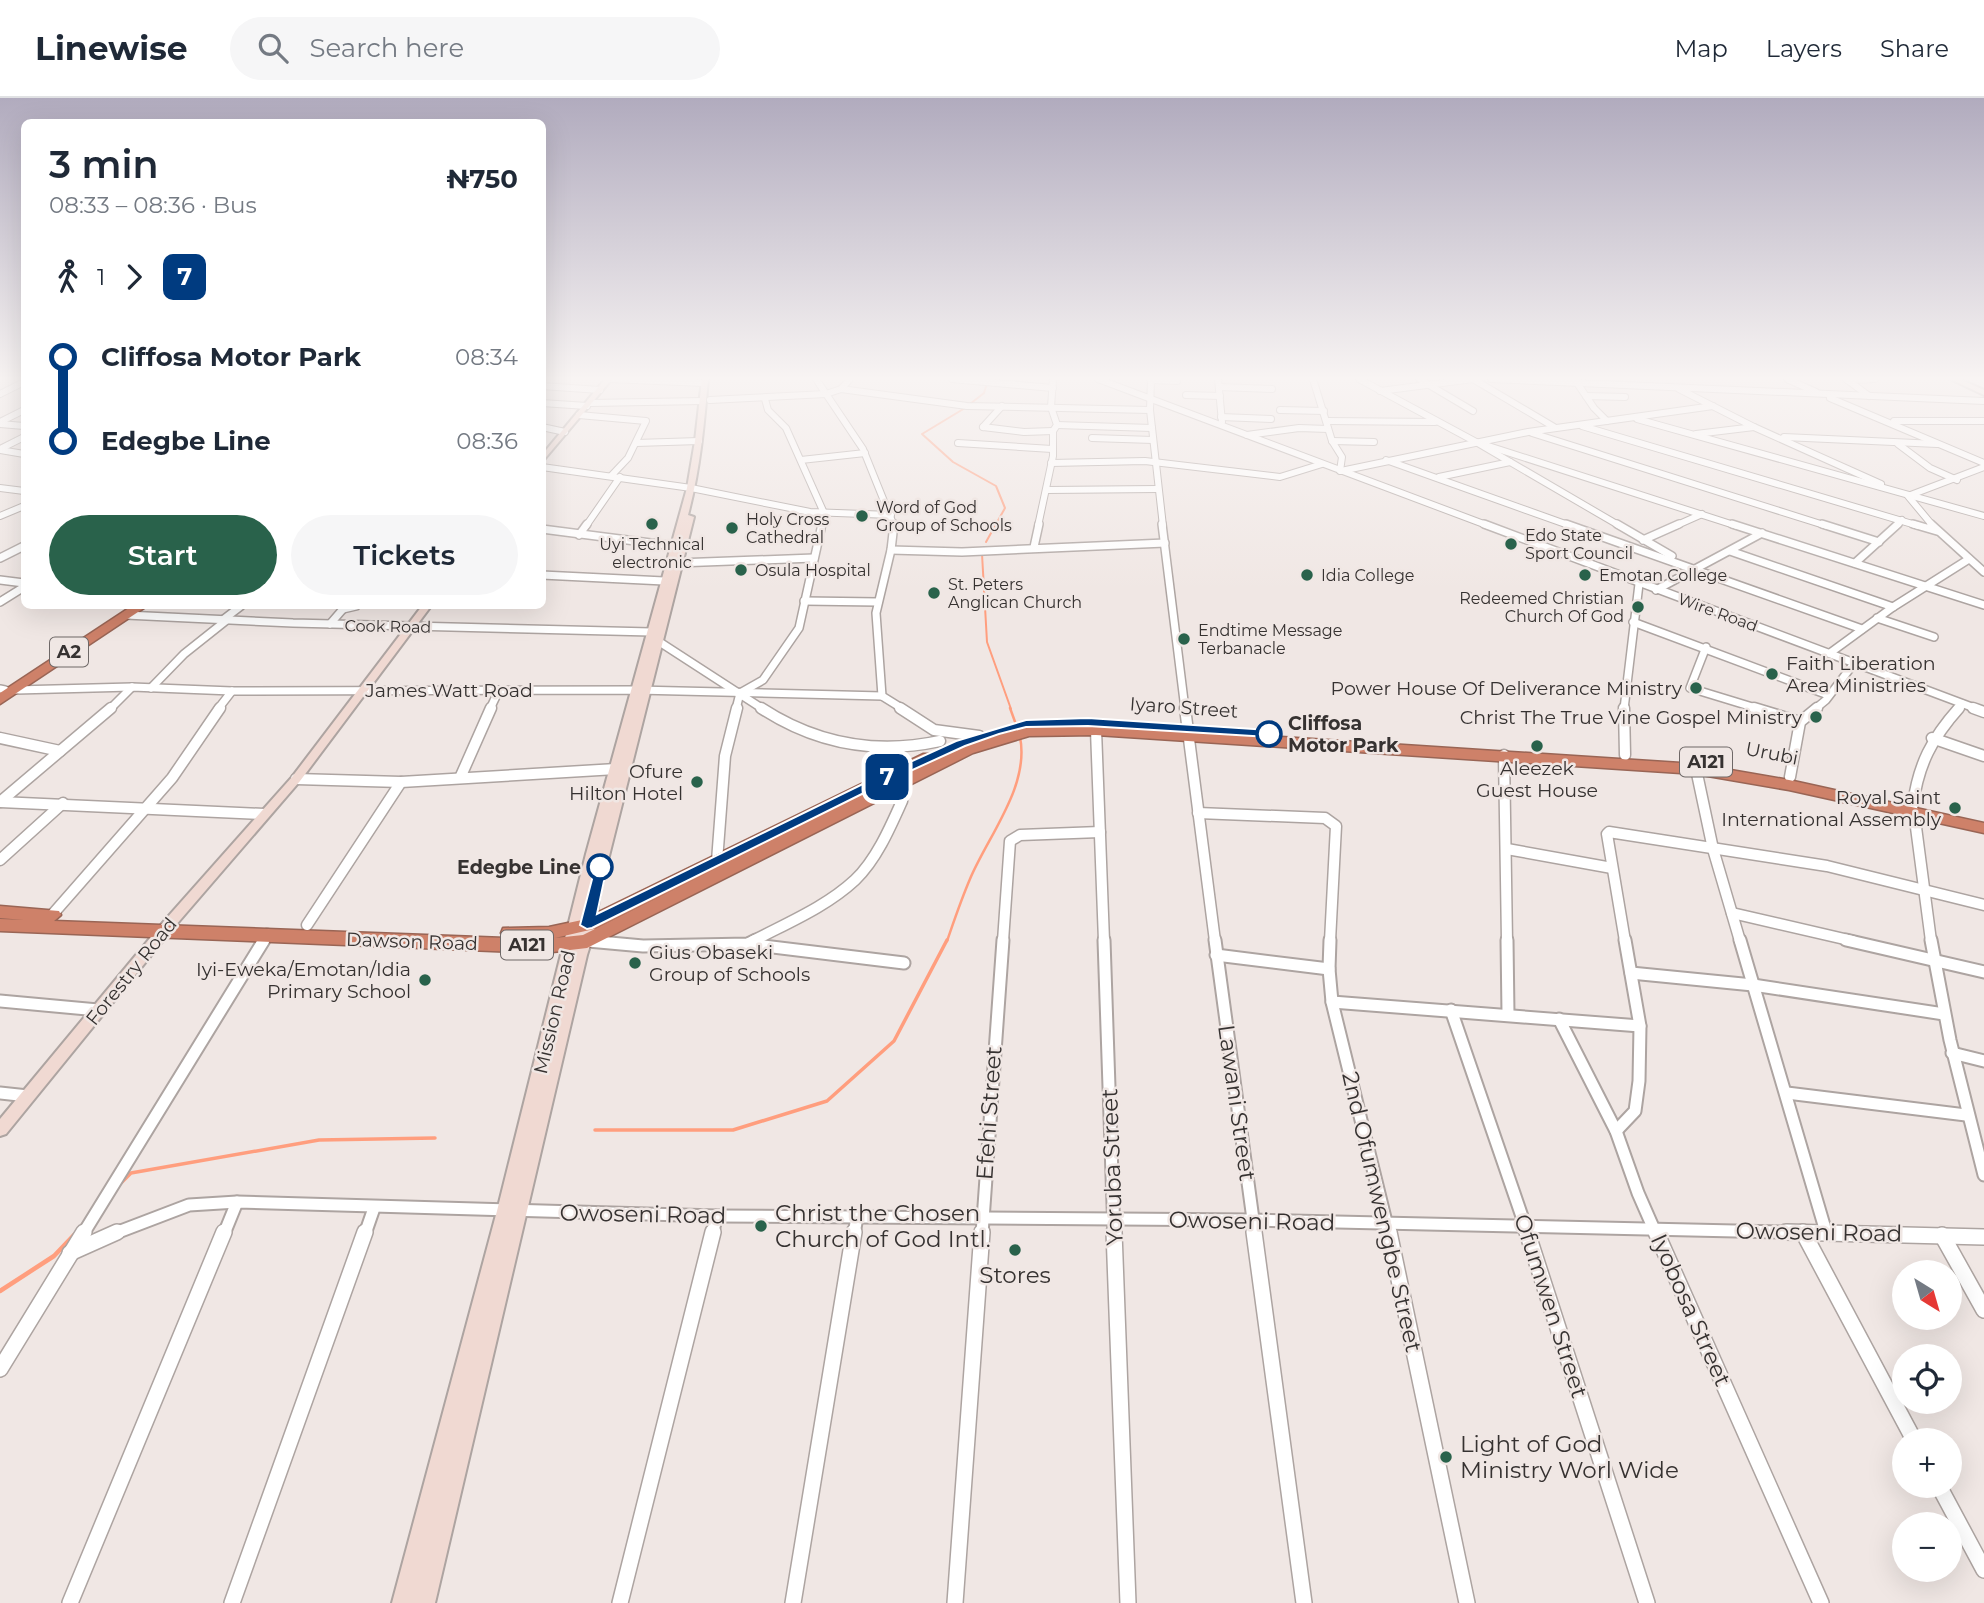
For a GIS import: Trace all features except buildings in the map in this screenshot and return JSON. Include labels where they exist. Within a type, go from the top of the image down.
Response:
[{"type":"highway","name":"A2","points":[[4,692],[128,610]]},
{"type":"highway","name":"Iyaro Street","points":[[1017,730],[1088,722],[1189,732],[1425,747]]},
{"type":"highway","name":"Iyaro Street","points":[[1017,730],[1189,732]]},
{"type":"highway","name":"Dawson Road","points":[[0,925],[307,925],[580,934],[941,746],[1017,730]]},
{"type":"highway","name":"Dawson Road","points":[[0,912],[267,934],[544,946],[580,934],[893,789],[967,750],[1017,730]]},
{"type":"highway","name":"Urubi","points":[[1425,747],[1694,760],[1790,777],[1984,828]]},
{"type":"highway","name":"Urubi","points":[[1425,747],[1696,769],[1984,820]]},
{"type":"street","points":[[611,476],[633,449]]},
{"type":"street","name":"Mission Road","points":[[424,1603],[512,1211],[642,690],[651,632],[674,546],[695,489],[698,449]]},
{"type":"street","name":"Mission Road","points":[[580,934],[616,769],[658,641],[695,489],[700,449]]},
{"type":"street","points":[[717,862],[725,756],[740,693],[762,680],[799,628],[824,513],[796,449]]},
{"type":"street","points":[[863,449],[894,523],[891,550],[876,613],[882,696],[934,730],[979,736]]},
{"type":"street","points":[[1034,547],[1047,490],[1052,449]]},
{"type":"street","name":"Lawani Street","points":[[1155,449],[1216,955],[1304,1603]]},
{"type":"street","name":"Wire Road","points":[[1282,449],[1984,712]]},
{"type":"street","points":[[1337,449],[1342,457],[1340,471],[1440,449]]},
{"type":"street","points":[[1488,449],[1697,570]]},
{"type":"street","points":[[1499,449],[1984,605]]},
{"type":"street","points":[[1583,449],[1879,541]]},
{"type":"street","points":[[1659,449],[1937,531]]},
{"type":"street","points":[[1745,449],[1984,516]]},
{"type":"street","points":[[1802,449],[1892,491]]},
{"type":"street","points":[[1905,449],[1930,468],[1957,480]]},
{"type":"street","points":[[1952,449],[1984,465]]},
{"type":"street","points":[[0,450],[21,454]]},
{"type":"street","points":[[801,460],[865,453]]},
{"type":"street","points":[[1386,460],[1861,629]]},
{"type":"street","points":[[1051,463],[1139,461],[1280,477],[1322,464]]},
{"type":"street","points":[[1439,477],[1510,462]]},
{"type":"street","points":[[1908,496],[1957,480],[1984,465]]},
{"type":"street","points":[[546,468],[695,489],[798,510],[891,515]]},
{"type":"street","points":[[579,535],[620,477]]},
{"type":"street","points":[[0,488],[21,491]]},
{"type":"street","points":[[1047,490],[1158,489]]},
{"type":"street","points":[[1908,496],[1937,531],[1984,572]]},
{"type":"street","points":[[0,516],[21,507]]},
{"type":"street","points":[[1643,540],[1702,514]]},
{"type":"street","points":[[1855,563],[1902,520]]},
{"type":"street","points":[[546,530],[674,546]]},
{"type":"street","points":[[1656,590],[1762,533]]},
{"type":"street","points":[[891,550],[962,552],[1165,543]]},
{"type":"street","points":[[0,558],[21,548]]},
{"type":"street","points":[[1730,551],[1894,607]]},
{"type":"street","points":[[677,562],[814,558]]},
{"type":"street","points":[[1830,653],[1877,618],[1969,559]]},
{"type":"street","points":[[546,575],[664,581]]},
{"type":"street","points":[[0,580],[21,584]]},
{"type":"street","points":[[1626,755],[1623,722],[1625,688],[1639,584]]},
{"type":"street","points":[[0,602],[21,587]]},
{"type":"street","points":[[804,601],[878,601]]},
{"type":"street","points":[[151,688],[184,654],[238,609]]},
{"type":"street","points":[[330,624],[341,609]]},
{"type":"street","name":"Forestry Road","points":[[0,1130],[166,927],[296,779],[424,609]]},
{"type":"street","name":"Cook Road","points":[[128,610],[226,619],[330,624],[651,632]]},
{"type":"street","points":[[1877,618],[1934,638]]},
{"type":"street","points":[[1633,622],[1706,647],[1828,695]]},
{"type":"street","points":[[658,641],[778,719],[838,743],[908,748],[941,746],[934,730]]},
{"type":"street","points":[[1706,647],[1690,688],[1800,722]]},
{"type":"street","points":[[1790,777],[1800,722],[1828,695],[1855,662]]},
{"type":"street","points":[[0,802],[102,717],[132,687]]},
{"type":"street","name":"James Watt Road","points":[[4,692],[132,687],[232,691],[642,690],[882,696]]},
{"type":"street","points":[[460,778],[499,690]]},
{"type":"street","points":[[52,915],[172,778],[190,748],[232,691]]},
{"type":"street","points":[[1962,704],[1932,738],[1916,772],[1913,808],[1932,960],[1966,1115],[1984,1175]]},
{"type":"street","name":"Yoruba Street","points":[[1096,730],[1128,1603]]},
{"type":"street","points":[[0,738],[60,751]]},
{"type":"street","points":[[1932,738],[1984,756]]},
{"type":"street","points":[[1504,755],[1508,1014]]},
{"type":"street","points":[[296,779],[401,782],[616,769]]},
{"type":"street","points":[[1696,769],[1713,849],[1826,1232]]},
{"type":"street","points":[[307,925],[401,782]]},
{"type":"street","points":[[748,944],[831,899],[857,878],[888,833],[902,801],[893,789]]},
{"type":"street","points":[[0,802],[264,814]]},
{"type":"street","points":[[0,860],[63,803]]},
{"type":"street","name":"2nd Ofumwengbe Street","points":[[1198,813],[1330,820],[1336,826],[1329,969],[1332,1002],[1387,1223],[1467,1603]]},
{"type":"street","name":"Efehi Street","points":[[954,1603],[1010,841],[1020,835],[1100,832]]},
{"type":"street","points":[[1616,1131],[1635,1111],[1639,1082],[1640,1026],[1612,868],[1607,834],[1609,832],[1827,866],[1984,905]]},
{"type":"street","points":[[1507,849],[1612,868]]},
{"type":"street","points":[[1732,913],[1984,972]]},
{"type":"street","points":[[0,1368],[267,934]]},
{"type":"street","points":[[580,934],[643,946],[748,944],[904,963]]},
{"type":"street","points":[[1216,955],[1329,969]]},
{"type":"street","points":[[1631,973],[1753,985],[1944,1014]]},
{"type":"street","points":[[0,1001],[98,1010]]},
{"type":"street","points":[[1332,1002],[1640,1026]]},
{"type":"street","name":"Ofumwen Street","points":[[1451,1010],[1525,1226],[1647,1603]]},
{"type":"street","name":"Iyobosa Street","points":[[1559,1019],[1616,1131],[1638,1193],[1821,1603]]},
{"type":"street","points":[[1952,1053],[1984,1061]]},
{"type":"street","points":[[0,1093],[28,1096]]},
{"type":"street","points":[[1787,1093],[1966,1115]]},
{"type":"street","points":[[70,1603],[237,1202]]},
{"type":"street","name":"Owoseni Road","points":[[70,1253],[146,1219],[189,1205],[237,1202],[717,1216],[1254,1220],[1984,1237]]},
{"type":"street","points":[[232,1603],[374,1208]]},
{"type":"street","name":"Mission Road","points":[[403,1603],[512,1211]]},
{"type":"street","points":[[620,1603],[717,1216]]},
{"type":"street","points":[[793,1603],[857,1217]]},
{"type":"street","points":[[1803,1232],[1908,1428]]},
{"type":"street","points":[[1942,1235],[1984,1310]]},
{"type":"street","points":[[1945,1498],[1984,1570]]},
{"type":"waterway","points":[[939,449],[953,462],[996,486],[1005,508],[986,542]]},
{"type":"waterway","points":[[982,554],[987,642],[1011,709]]},
{"type":"waterway","points":[[1010,708],[1018,730]]},
{"type":"waterway","points":[[947,941],[970,879],[1013,792],[1019,774],[1020,737]]},
{"type":"waterway","points":[[595,1130],[733,1130],[827,1101],[894,1041],[947,940]]},
{"type":"waterway","points":[[118,1186],[131,1173],[319,1140],[435,1138]]},
{"type":"waterway","points":[[0,1291],[54,1256],[74,1235]]},
{"type":"bus line","name":"7","points":[[600,867],[587,925],[879,780],[995,731],[1026,723],[1088,722],[1269,734]]},
{"type":"place","name":"Word of God Group of Schools","points":[[862,516]]},
{"type":"place","name":"Uyi Technical electronic","points":[[652,524]]},
{"type":"place","name":"Holy Cross Cathedral","points":[[732,528]]},
{"type":"place","name":"Edo State Sport Council","points":[[1511,544]]},
{"type":"place","name":"Osula Hospital","points":[[741,570]]},
{"type":"place","name":"Idia College","points":[[1307,575]]},
{"type":"place","name":"Emotan College","points":[[1585,575]]},
{"type":"place","name":"St. Peters Anglican Church","points":[[934,593]]},
{"type":"place","name":"Redeemed Christian Church Of God","points":[[1638,607]]},
{"type":"place","name":"Endtime Message Terbanacle","points":[[1184,639]]},
{"type":"place","name":"Faith Liberation Area Ministries","points":[[1772,674]]},
{"type":"place","name":"Power House Of Deliverance Ministry","points":[[1696,688]]},
{"type":"place","name":"Christ The True Vine Gospel Ministry","points":[[1816,717]]},
{"type":"place","name":"Cliffosa Motor Park","points":[[1269,734]]},
{"type":"place","name":"Aleezek Guest House","points":[[1537,746]]},
{"type":"place","name":"Ofure Hilton Hotel","points":[[697,782]]},
{"type":"place","name":"Royal Saint International Assembly","points":[[1955,808]]},
{"type":"place","name":"Edegbe Line","points":[[600,867]]},
{"type":"place","name":"Gius Obaseki Group of Schools","points":[[635,963]]},
{"type":"place","name":"Iyi-Eweka/Emotan/Idia Primary School","points":[[425,980]]},
{"type":"place","name":"Christ the Chosen Church of God Intl.","points":[[761,1226]]},
{"type":"place","name":"Stores","points":[[1015,1250]]},
{"type":"place","name":"Light of God Ministry Worl Wide","points":[[1446,1457]]}]
